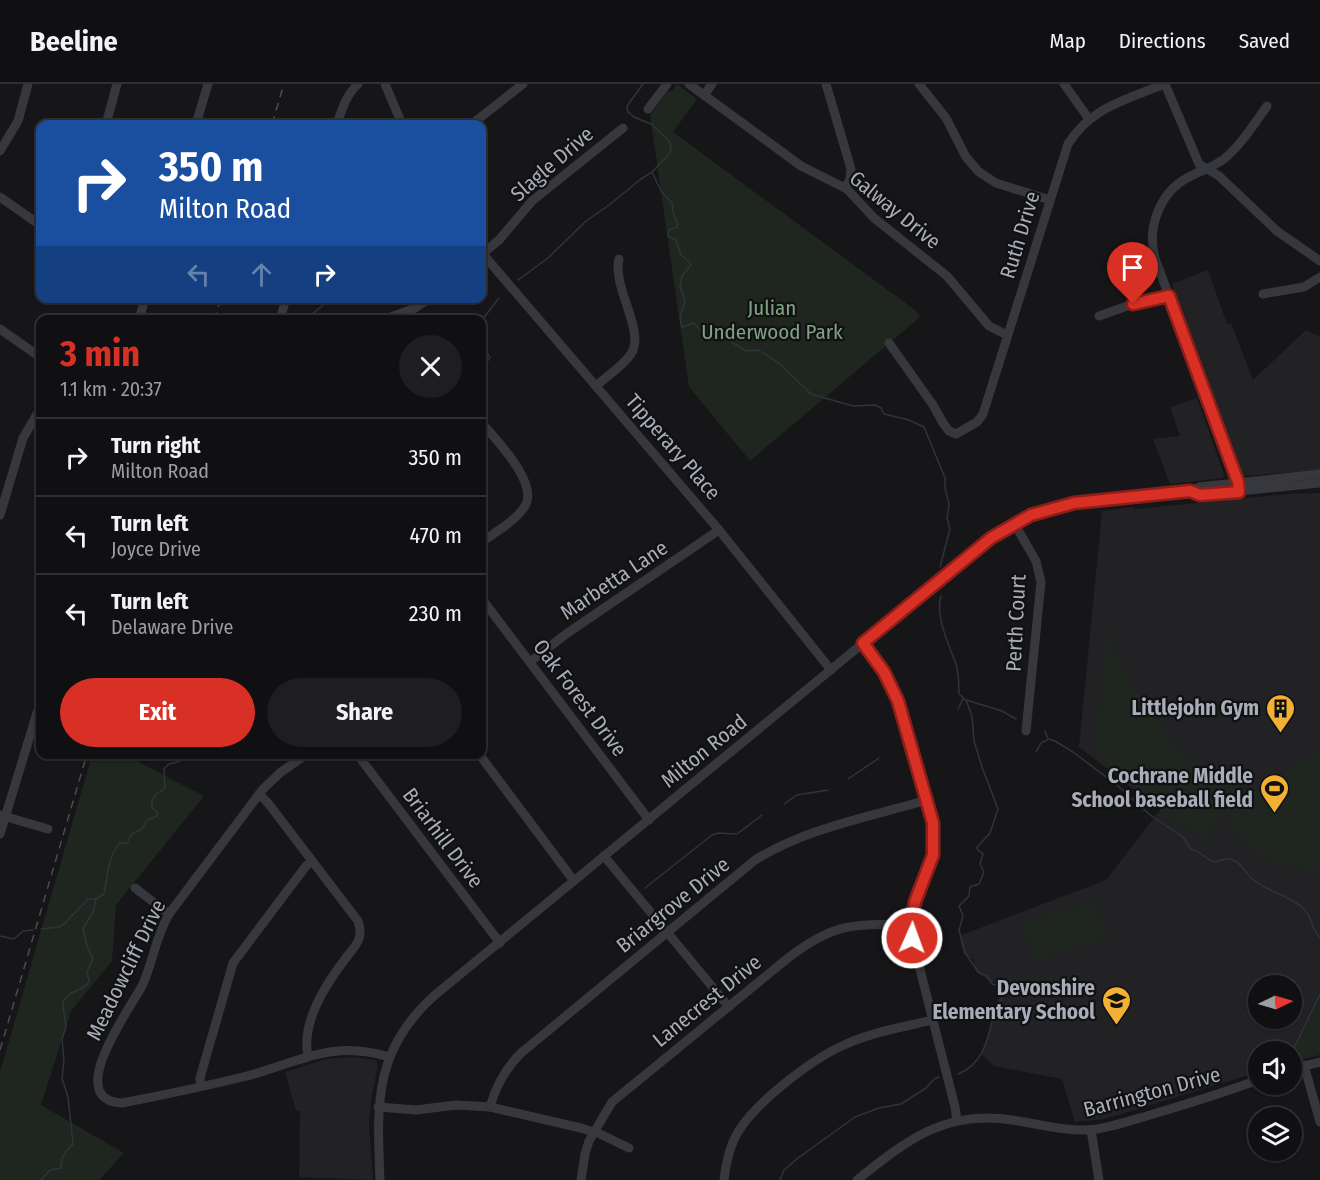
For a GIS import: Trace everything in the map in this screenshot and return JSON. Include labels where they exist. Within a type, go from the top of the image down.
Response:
[{"type":"street","points":[[0,152],[18,121],[28,84]]},
{"type":"street","points":[[107,120],[117,84]]},
{"type":"street","points":[[197,120],[208,84]]},
{"type":"street","points":[[338,120],[349,94],[358,84]]},
{"type":"street","points":[[385,84],[400,120]]},
{"type":"street","points":[[648,109],[668,84]]},
{"type":"street","name":"Galway Drive","points":[[689,84],[801,166],[845,188],[873,218],[947,276],[988,326],[1007,335]]},
{"type":"street","points":[[704,95],[711,84]]},
{"type":"street","points":[[826,84],[851,169],[850,180],[845,188]]},
{"type":"street","points":[[919,84],[946,118],[966,157],[979,172],[996,183],[1050,200]]},
{"type":"street","points":[[1064,84],[1089,119]]},
{"type":"street","points":[[1165,84],[1199,164],[1219,176],[1277,231],[1320,261]]},
{"type":"street","name":"Ruth Drive","points":[[889,343],[949,431],[956,434],[977,422],[983,414],[1068,144],[1079,128],[1111,105],[1165,84]]},
{"type":"street","points":[[477,120],[518,86]]},
{"type":"street","points":[[1238,487],[1152,245],[1155,219],[1172,189],[1195,173],[1222,161],[1235,149],[1267,106]]},
{"type":"street","name":"Slagle Drive","points":[[486,251],[500,240],[532,201],[623,128]]},
{"type":"street","points":[[0,197],[36,222]]},
{"type":"street","name":"Tipperary Place","points":[[486,259],[719,530],[831,670]]},
{"type":"street","points":[[596,386],[628,358],[634,347],[634,333],[618,278],[619,259]]},
{"type":"street","points":[[1263,294],[1304,286],[1320,277]]},
{"type":"street","points":[[1099,316],[1133,304],[1169,296]]},
{"type":"street","points":[[402,315],[422,303]]},
{"type":"street","points":[[0,328],[36,354]]},
{"type":"street","points":[[0,515],[23,438],[36,416]]},
{"type":"street","points":[[486,428],[516,467],[528,490],[526,504],[519,514],[486,539]]},
{"type":"street","name":"Milton Road","points":[[1238,487],[1320,474]]},
{"type":"street","name":"Milton Road","points":[[380,1180],[378,1107],[382,1080],[389,1057],[402,1032],[422,1007],[978,549],[1014,524],[1046,509],[1068,504],[1190,491],[1199,486],[1238,487],[1320,483]]},
{"type":"street","name":"Perth Court","points":[[1014,524],[1036,561],[1041,582],[1026,731]]},
{"type":"street","name":"Marbetta Lane","points":[[530,662],[566,634],[719,530]]},
{"type":"street","name":"Oak Forest Drive","points":[[486,604],[649,820]]},
{"type":"street","points":[[863,643],[884,672],[898,701],[934,832],[933,855],[917,895],[911,925],[915,952],[957,1121]]},
{"type":"street","points":[[0,834],[2,816],[36,715]]},
{"type":"street","name":"Meadowcliff Drive","points":[[300,759],[275,777],[259,794],[169,914],[162,926],[142,986],[111,1037],[98,1075],[98,1087],[104,1097],[118,1104],[268,1070],[308,1056],[342,1050],[361,1050],[389,1057]]},
{"type":"street","name":"Briarhill Drive","points":[[361,759],[500,943]]},
{"type":"street","points":[[483,759],[574,881]]},
{"type":"street","points":[[259,794],[268,802],[358,921],[360,932],[357,942],[332,978],[316,1008],[306,1042],[308,1056]]},
{"type":"street","name":"Briargrove Drive","points":[[490,1107],[507,1068],[521,1053],[740,872],[774,849],[807,835],[927,800]]},
{"type":"street","points":[[2,816],[48,829]]},
{"type":"street","points":[[604,856],[729,1007]]},
{"type":"street","points":[[201,1086],[202,1071],[233,963],[312,861]]},
{"type":"street","points":[[135,888],[169,914]]},
{"type":"street","name":"Lanecrest Drive","points":[[581,1180],[585,1154],[594,1131],[612,1102],[808,942],[829,932],[862,925],[911,925]]},
{"type":"street","points":[[724,1180],[729,1152],[743,1124],[811,1063],[850,1042],[933,1020]]},
{"type":"street","points":[[1320,1062],[1304,1065],[1320,1122]]},
{"type":"street","name":"Barrington Drive","points":[[863,1178],[915,1137],[936,1127],[957,1121],[994,1118],[1091,1130],[1186,1104],[1248,1083]]},
{"type":"street","points":[[378,1107],[416,1110],[456,1106],[490,1107],[594,1131],[629,1148]]},
{"type":"street","points":[[1091,1130],[1099,1180]]},
{"type":"shaded area","points":[[1208,270],[1227,324],[1231,323],[1253,380],[1306,330],[1320,337],[1320,470],[1242,475],[1172,284]]},
{"type":"shaded area","points":[[1197,398],[1224,474],[1223,478],[1170,484],[1153,439],[1180,436],[1170,407]]},
{"type":"shaded area","points":[[1320,493],[1320,993],[1302,1029],[1296,1041],[1248,1041],[1248,1075],[1105,1119],[1075,1122],[1062,1079],[994,1066],[981,1054],[992,1024],[993,1011],[1003,988],[977,973],[973,959],[964,955],[959,936],[1106,880],[1160,810],[1079,747],[1102,511],[1132,507],[1136,509]]},
{"type":"shaded area","points":[[353,1057],[376,1060],[378,1065],[369,1125],[373,1180],[299,1177],[300,1111],[296,1111],[285,1072],[326,1059]]},
{"type":"green space","name":"Julian Underwood Park","points":[[677,84],[697,99],[673,132],[915,310],[920,317],[750,461],[689,387],[650,115],[668,91],[672,91]]},
{"type":"green space","points":[[1106,633],[1137,691],[1161,727],[1191,758],[1211,773],[1234,782],[1241,794],[1225,809],[1204,842],[1095,754]]},
{"type":"green space","name":"Cochrane Middle School baseball field","points":[[1308,755],[1320,755],[1320,869],[1315,870],[1285,866],[1263,857],[1244,842],[1225,819],[1229,809]]},
{"type":"green space","points":[[91,759],[133,759],[204,796],[116,905],[112,961],[71,1011],[41,1105],[124,1153],[99,1180],[0,1180],[0,1072]]},
{"type":"green space","points":[[1095,901],[1107,939],[1033,961],[1022,923]]},
{"type":"green space","points":[[1320,993],[1320,1055],[1302,1060],[1302,1041],[1296,1041]]},
{"type":"waterway","points":[[518,280],[548,258],[586,221],[652,172],[669,154],[670,142],[651,124],[628,112],[627,106],[643,84]]},
{"type":"waterway","points":[[652,172],[661,191],[672,203],[678,224],[677,227],[669,230],[668,236],[676,240],[681,255],[691,265],[682,276],[680,287],[685,301],[680,317],[682,327],[694,323],[702,332],[724,337],[746,351],[757,350],[767,355],[780,364],[811,394],[853,406],[875,405],[881,408],[884,414],[909,420],[924,427],[945,478],[949,504],[947,518],[950,529],[940,567]]},
{"type":"waterway","points":[[486,315],[499,298]]},
{"type":"waterway","points":[[311,315],[326,303]]},
{"type":"waterway","points":[[486,350],[490,358],[486,362]]},
{"type":"waterway","points":[[941,596],[941,620],[956,665],[959,694],[966,700],[1002,711],[1016,719]]},
{"type":"waterway","points":[[958,709],[963,699]]},
{"type":"waterway","points":[[958,1074],[975,1063],[980,1056],[988,1038],[995,1010],[1005,991],[1002,987],[992,984],[987,976],[978,972],[965,952],[959,930],[963,916],[959,906],[969,896],[970,887],[979,884],[984,872],[980,864],[983,854],[977,847],[990,833],[998,809],[974,741],[972,716],[966,700]]},
{"type":"waterway","points":[[1045,731],[1048,739],[1073,752],[1118,786],[1150,815],[1183,837],[1191,849],[1213,862],[1227,859],[1235,861],[1252,879],[1298,904],[1307,912],[1320,937]]},
{"type":"waterway","points":[[1036,752],[1041,743],[1047,740]]},
{"type":"waterway","points":[[848,779],[879,758]]},
{"type":"waterway","points":[[41,929],[59,927],[88,899],[96,899],[104,894],[110,860],[116,848],[120,843],[127,843],[132,834],[142,829],[147,820],[157,816],[157,812],[152,808],[152,801],[165,788],[164,769],[181,759]]},
{"type":"waterway","points":[[784,804],[797,795],[828,790]]},
{"type":"waterway","points":[[645,888],[712,835],[737,834],[762,815]]},
{"type":"waterway","points":[[41,1180],[50,1170],[61,1168],[64,1155],[73,1144],[68,1097],[62,1078],[64,1061],[62,1039],[66,1027],[63,1006],[64,1000],[70,994],[89,982],[87,972],[93,959],[83,929],[93,912],[96,899]]},
{"type":"waterway","points":[[0,936],[14,939],[23,931],[33,930]]},
{"type":"waterway","points":[[1297,1041],[1320,994]]},
{"type":"waterway","points":[[780,1180],[784,1170],[798,1158],[855,1117],[879,1108],[901,1104],[939,1077]]},
{"type":"railway","points":[[273,120],[284,84]]},
{"type":"railway","points":[[216,315],[219,303]]},
{"type":"railway","points":[[0,1050],[86,759]]},
{"type":"place","name":"Littlejohn Gym","points":[[1280,734]]},
{"type":"place","name":"Cochrane Middle School baseball field","points":[[1274,814]]},
{"type":"place","name":"Devonshire Elementary School","points":[[1116,1026]]},
{"type":"route","points":[[912,938],[911,925],[915,902],[933,855],[933,823],[898,701],[884,672],[863,643],[991,538],[1031,515],[1062,505],[1097,500],[1190,491],[1200,495],[1239,492],[1238,482],[1169,296],[1133,304]]}]
